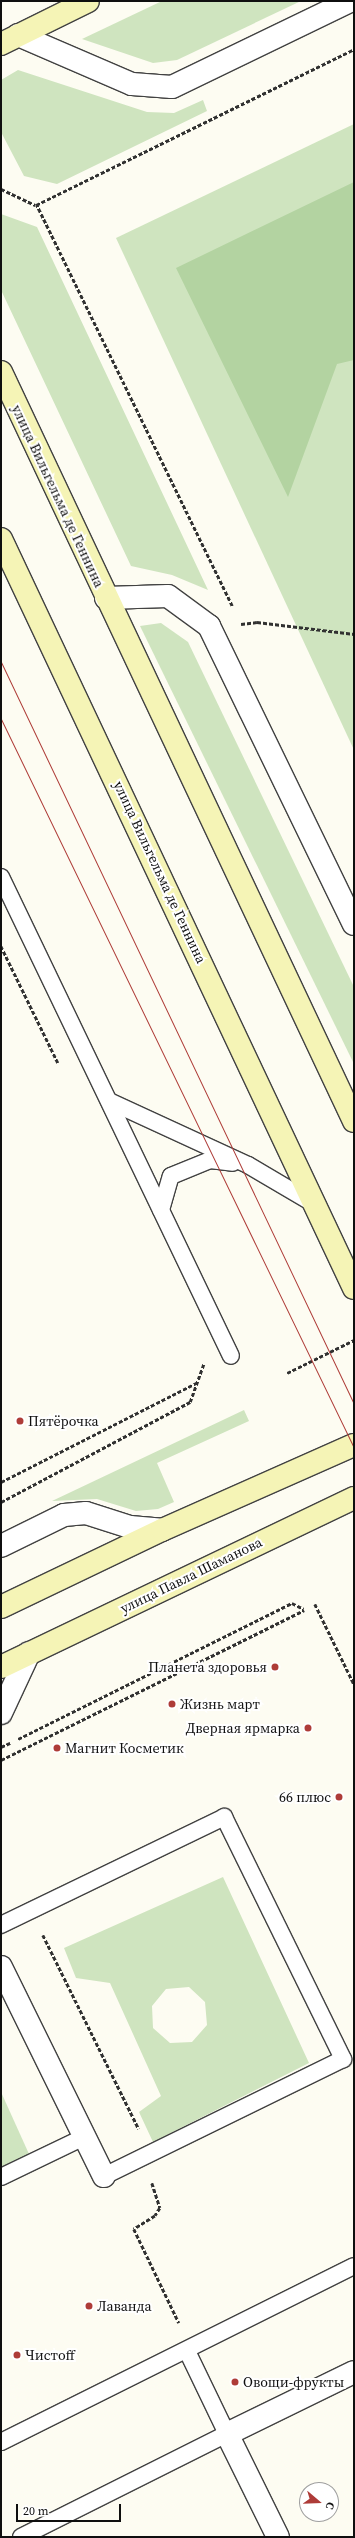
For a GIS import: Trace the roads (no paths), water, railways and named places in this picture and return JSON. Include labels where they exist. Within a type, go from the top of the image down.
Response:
[{"type":"main road","points":[[10,39],[88,1]]},
{"type":"main road","name":"улица Вильгельма де Геннина","points":[[1,372],[106,598],[354,1121]]},
{"type":"main road","name":"улица Вильгельма де Геннина","points":[[1,539],[318,1206],[354,1288]]},
{"type":"main road","points":[[1,1607],[162,1530],[354,1445]]},
{"type":"main road","name":"улица Павла Шаманова","points":[[1,1667],[354,1498]]},
{"type":"street","points":[[10,39],[132,84],[172,87],[350,1]]},
{"type":"street","name":"улица Вильгельма де Геннина","points":[[106,598],[168,596],[209,626],[354,924]]},
{"type":"street","points":[[1,1546],[64,1515],[86,1513],[130,1527],[162,1530]]},
{"type":"street","points":[[1,1713],[29,1653]]},
{"type":"street","points":[[1,1967],[104,2176]]},
{"type":"street","points":[[278,2537],[227,2434],[354,2372]]},
{"type":"lane","points":[[1,877],[231,1356]]},
{"type":"lane","points":[[109,1101],[248,1166],[318,1206]]},
{"type":"lane","points":[[161,1210],[171,1176],[210,1160],[248,1166]]},
{"type":"lane","points":[[1,1925],[224,1817],[342,2059],[104,2176]]},
{"type":"lane","points":[[1,2177],[84,2137]]},
{"type":"lane","points":[[1,2442],[187,2351],[354,2266]]},
{"type":"lane","points":[[22,2537],[227,2434],[187,2351]]},
{"type":"tram line","points":[[1,662],[354,1404]]},
{"type":"tram line","points":[[1,719],[354,1448]]},
{"type":"place","name":"Пятёрочка","points":[[20,1421]]},
{"type":"place","name":"Планета здоровья","points":[[275,1667]]},
{"type":"place","name":"Жизнь март","points":[[172,1704]]},
{"type":"place","name":"Дверная ярмарка","points":[[308,1728]]},
{"type":"place","name":"Магнит Косметик","points":[[57,1748]]},
{"type":"place","name":"66 плюс","points":[[339,1797]]},
{"type":"place","name":"Лаванда","points":[[89,2306]]},
{"type":"place","name":"Чистoff","points":[[17,2355]]},
{"type":"place","name":"Овощи-фрукты","points":[[235,2382]]}]
